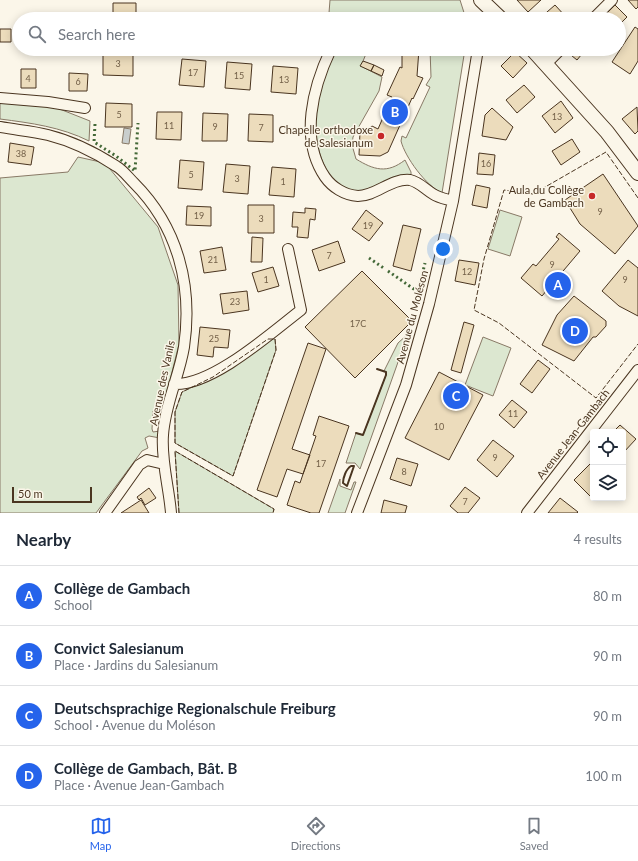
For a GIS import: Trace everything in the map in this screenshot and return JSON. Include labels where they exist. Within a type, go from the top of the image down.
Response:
[{"type":"main road","points":[[482,0],[492,12]]},
{"type":"main road","points":[[539,56],[607,132],[638,173]]},
{"type":"street","points":[[599,12],[612,0]]},
{"type":"street","points":[[328,56],[322,69],[316,90],[310,138],[314,156],[329,183],[348,194],[358,196],[369,194],[401,180],[410,180],[421,185],[433,194],[453,201]]},
{"type":"street","name":"Avenue du Moléson","points":[[357,513],[406,385],[432,294],[453,201],[477,56]]},
{"type":"street","points":[[546,63],[554,56]]},
{"type":"street","points":[[0,98],[48,102],[85,108]]},
{"type":"street","name":"Avenue des Vanils","points":[[0,127],[48,135],[89,150],[118,167],[148,197],[174,241],[184,281],[186,317],[184,347],[166,408],[163,434],[164,464],[171,513]]},
{"type":"street","points":[[174,384],[182,385],[199,380],[225,367],[301,310],[288,249]]},
{"type":"street","name":"Avenue Jean-Gambach","points":[[527,513],[638,370]]},
{"type":"street","points":[[105,513],[139,465],[147,460],[164,464]]},
{"type":"green space","points":[[330,0],[460,0],[464,12],[329,12]]},
{"type":"green space","points":[[333,56],[365,56],[361,66],[382,77],[379,91],[353,137],[352,145],[356,159],[369,166],[380,169],[392,167],[405,160],[411,175],[389,179],[368,190],[354,191],[339,185],[329,174],[320,154],[316,124],[320,93]]},
{"type":"green space","points":[[430,56],[464,56],[442,193],[423,178],[407,155],[401,141],[402,136],[406,138],[430,87],[426,85],[431,77]]},
{"type":"green space","points":[[0,102],[52,106],[90,121],[89,141],[57,129],[0,119]]},
{"type":"green space","points":[[78,157],[105,163],[158,227],[178,285],[179,344],[163,408],[153,411],[152,429],[153,432],[160,431],[160,438],[149,436],[145,438],[148,448],[142,451],[96,513],[0,513],[0,178],[68,172]]},
{"type":"green space","points":[[500,210],[522,217],[510,256],[488,249]]},
{"type":"green space","points":[[408,334],[360,469],[355,463],[346,463],[356,433],[363,435],[386,375],[386,372],[384,371],[398,343]]},
{"type":"green space","points":[[483,337],[511,348],[493,396],[465,385]]},
{"type":"green space","points":[[268,339],[275,339],[276,350],[233,476],[175,443],[175,412],[182,392],[213,377]]},
{"type":"green space","points":[[175,451],[274,509],[273,513],[179,513]]},
{"type":"green space","points":[[340,479],[340,486],[351,490],[354,482],[356,482],[345,513],[328,513]]},
{"type":"shaded area","points":[[124,128],[131,129],[129,144],[122,143]]},
{"type":"building","points":[[517,0],[541,0],[528,12]]},
{"type":"building","points":[[628,0],[638,0],[638,7],[636,9]]},
{"type":"building","points":[[113,3],[136,3],[136,12],[113,12]]},
{"type":"building","points":[[555,5],[561,12],[547,12]]},
{"type":"building","points":[[615,5],[622,12],[608,12]]},
{"type":"building","points":[[635,27],[638,29],[638,61],[630,74],[612,62],[616,56],[626,56],[626,41]]},
{"type":"building","points":[[0,29],[11,29],[11,42],[0,42]]},
{"type":"building","points":[[103,56],[133,56],[133,76],[103,75]]},
{"type":"building","points":[[402,56],[418,56],[417,76],[423,78],[413,99],[412,98],[388,152],[380,156],[359,155],[360,132],[365,132],[372,126],[378,129],[392,97],[387,95],[400,67],[402,68]]},
{"type":"building","points":[[511,56],[519,56],[527,63],[513,78],[501,66]]},
{"type":"building","points":[[572,56],[580,56],[577,60]]},
{"type":"building","points":[[182,59],[206,61],[204,87],[179,85]]},
{"type":"building","points":[[363,61],[374,65],[371,71],[360,66]]},
{"type":"building","points":[[227,62],[252,64],[250,90],[225,88]]},
{"type":"building","points":[[374,65],[384,70],[382,76],[371,71]]},
{"type":"building","points":[[273,66],[298,68],[296,94],[271,92]]},
{"type":"building","points":[[21,69],[36,69],[36,88],[21,88]]},
{"type":"building","points":[[69,73],[88,74],[87,91],[69,91]]},
{"type":"building","points":[[524,85],[535,97],[517,113],[506,100]]},
{"type":"building","points":[[561,101],[573,118],[555,133],[542,116]]},
{"type":"building","points":[[106,103],[132,104],[132,127],[105,127]]},
{"type":"building","points":[[637,107],[638,131],[635,134],[622,119]]},
{"type":"building","points":[[492,108],[513,127],[506,140],[482,136],[485,115]]},
{"type":"building","points":[[157,112],[182,112],[181,140],[156,139]]},
{"type":"building","points":[[203,113],[228,114],[227,141],[202,141]]},
{"type":"building","points":[[249,114],[273,115],[273,142],[248,141]]},
{"type":"building","points":[[572,139],[580,152],[561,165],[552,151]]},
{"type":"building","points":[[10,143],[34,147],[31,165],[8,162]]},
{"type":"building","points":[[479,153],[495,155],[493,175],[477,174]]},
{"type":"building","points":[[180,160],[204,162],[202,190],[178,188]]},
{"type":"building","points":[[226,164],[250,166],[248,194],[223,192]]},
{"type":"building","points":[[272,167],[296,169],[294,197],[269,195]]},
{"type":"building","points":[[603,174],[638,226],[615,254],[580,224],[565,200]]},
{"type":"building","points":[[476,185],[490,188],[487,208],[472,205]]},
{"type":"building","points":[[248,205],[274,205],[274,233],[248,233]]},
{"type":"building","points":[[187,206],[211,207],[211,226],[186,225]]},
{"type":"building","points":[[305,208],[316,209],[315,220],[310,219],[308,238],[297,237],[298,227],[292,227],[293,212],[305,213]]},
{"type":"building","points":[[366,210],[383,223],[369,241],[352,229]]},
{"type":"building","points":[[403,225],[421,229],[411,271],[393,266]]},
{"type":"building","points":[[559,233],[580,251],[542,296],[521,278],[533,264],[536,266],[559,239],[556,237]]},
{"type":"building","points":[[252,237],[263,238],[262,262],[251,262]]},
{"type":"building","points":[[338,241],[345,262],[319,271],[312,250]]},
{"type":"building","points":[[222,247],[226,270],[204,273],[200,251]]},
{"type":"building","points":[[459,260],[479,263],[475,285],[455,281]]},
{"type":"building","points":[[628,260],[638,268],[638,316],[619,306],[602,291]]},
{"type":"building","points":[[273,267],[279,286],[258,292],[252,273]]},
{"type":"building","points":[[362,271],[412,321],[355,378],[305,327]]},
{"type":"building","points":[[247,291],[249,310],[223,314],[220,294]]},
{"type":"building","points":[[574,296],[606,321],[606,326],[596,337],[593,337],[574,361],[542,345],[557,315]]},
{"type":"building","points":[[464,322],[474,325],[461,373],[451,370]]},
{"type":"building","points":[[200,327],[230,330],[228,348],[214,347],[213,357],[197,355]]},
{"type":"building","points":[[308,343],[326,349],[292,449],[310,455],[303,474],[287,469],[277,497],[257,490]]},
{"type":"building","points":[[538,360],[550,369],[532,393],[520,384]]},
{"type":"building","points":[[439,372],[483,395],[449,460],[405,438]]},
{"type":"building","points":[[512,400],[527,412],[514,428],[499,415]]},
{"type":"building","points":[[319,416],[349,426],[319,513],[311,513],[287,505],[295,481],[300,483],[316,436],[313,435]]},
{"type":"building","points":[[620,425],[625,429],[616,429]]},
{"type":"building","points":[[626,430],[636,439],[626,450]]},
{"type":"building","points":[[493,440],[514,456],[497,477],[477,460]]},
{"type":"building","points":[[397,458],[418,464],[411,486],[390,479]]},
{"type":"building","points":[[590,464],[590,496],[574,480]]},
{"type":"building","points":[[465,487],[480,498],[468,513],[458,513],[450,506]]},
{"type":"building","points":[[149,488],[156,498],[145,505],[141,498],[139,500],[137,497]]},
{"type":"building","points":[[560,498],[578,512],[548,513]]},
{"type":"building","points":[[141,500],[149,513],[121,513]]},
{"type":"building","points":[[384,500],[407,506],[405,513],[381,513]]},
{"type":"hedge","points":[[95,124],[94,142],[116,156],[135,171],[138,123]]},
{"type":"hedge","points":[[369,258],[385,269]]},
{"type":"hedge","points":[[388,271],[418,292],[425,263]]},
{"type":"fence","points":[[638,198],[606,152],[533,194],[504,190],[484,259],[474,310],[499,323],[596,398],[638,344]]},
{"type":"fence","points":[[268,339],[275,339],[276,350],[233,476],[175,443],[175,412],[182,392],[213,377],[268,339]]},
{"type":"fence","points":[[179,513],[175,451],[274,509],[273,513]]},
{"type":"wall","points":[[356,433],[363,435],[386,375],[386,372],[377,369]]},
{"type":"wall","points":[[351,466],[354,466],[347,486],[343,483],[346,471],[351,466]]},
{"type":"place","name":"Convict Salesianum","points":[[395,112]]},
{"type":"place","name":"Chapelle orthodoxe de Salesianum","points":[[381,136]]},
{"type":"place","name":"Aula du Collège de Gambach","points":[[592,196]]},
{"type":"place","name":"Collège de Gambach","points":[[558,285]]},
{"type":"place","name":"Collège de Gambach, Bât. B","points":[[575,331]]},
{"type":"place","name":"Deutschsprachige Regionalschule Freiburg","points":[[456,396]]}]
